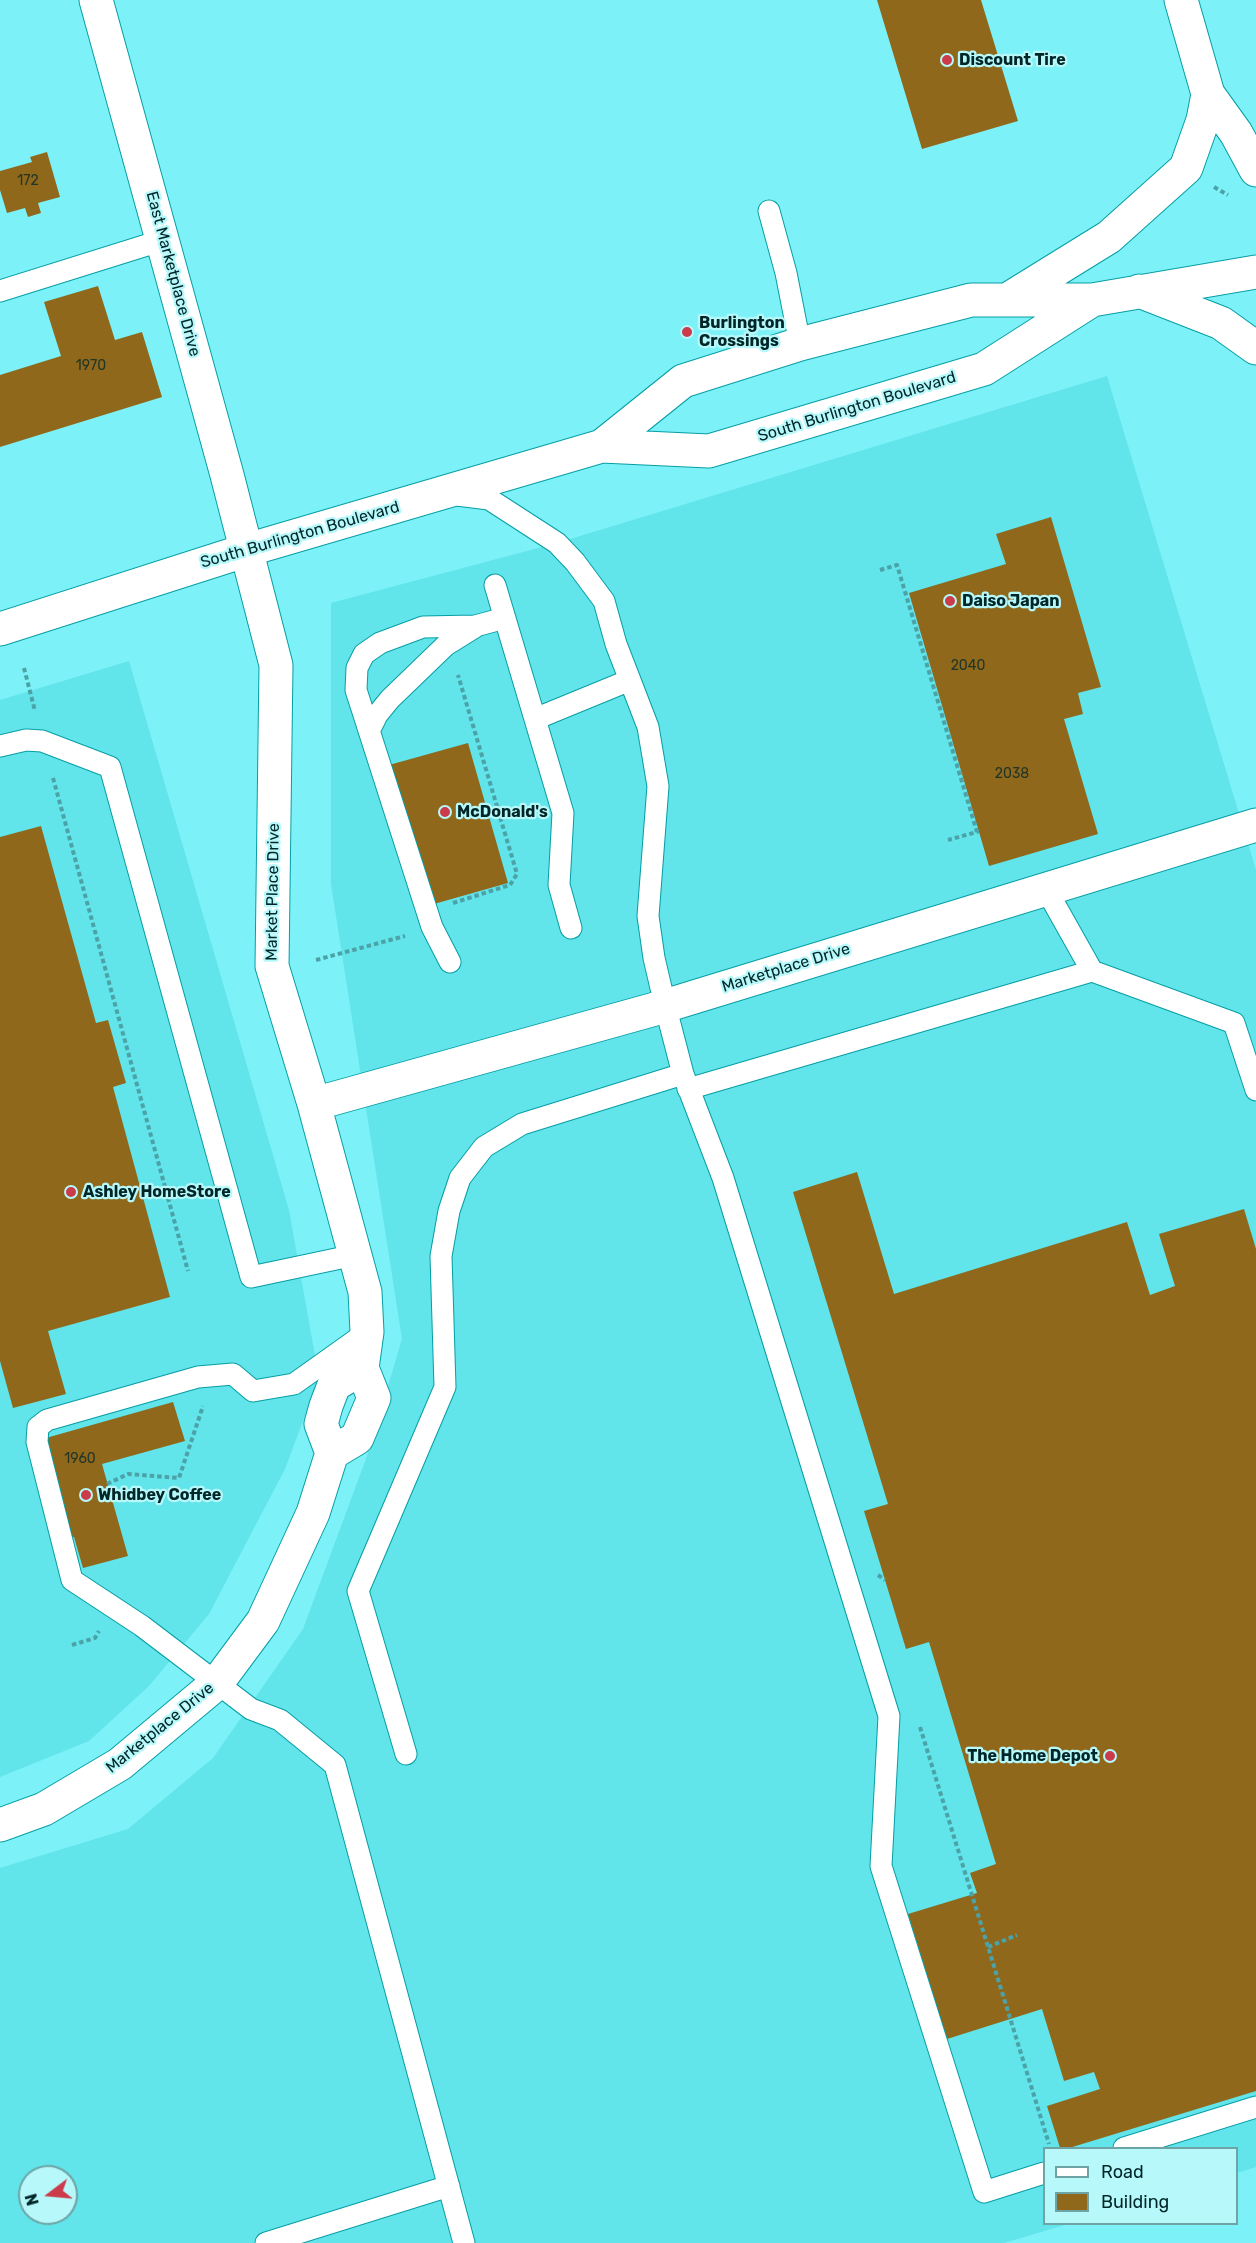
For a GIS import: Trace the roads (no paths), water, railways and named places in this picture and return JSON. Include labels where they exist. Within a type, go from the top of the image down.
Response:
[{"type":"street","name":"East Marketplace Drive","points":[[96,0],[247,550]]},
{"type":"street","points":[[1181,0],[1208,94],[1236,133],[1256,170]]},
{"type":"street","points":[[1007,300],[1109,237],[1186,168],[1203,120],[1208,94]]},
{"type":"street","name":"South Burlington Boulevard","points":[[602,446],[683,381],[801,344],[971,300],[1092,300],[1137,290],[1256,272]]},
{"type":"street","points":[[1137,290],[1221,324],[1256,348]]},
{"type":"street","name":"South Burlington Boulevard","points":[[0,629],[247,550],[602,446],[709,451],[950,380],[984,369],[1092,300]]},
{"type":"street","name":"Market Place Drive","points":[[247,550],[276,664],[272,966],[314,1104],[365,1292],[367,1332],[362,1368],[374,1398],[357,1438],[332,1453]]},
{"type":"street","name":"Marketplace Drive","points":[[314,1104],[665,1005],[1256,825]]},
{"type":"street","name":"Marketplace Drive","points":[[0,1825],[44,1809],[120,1764],[217,1683],[263,1621],[313,1513],[332,1453]]},
{"type":"lane","points":[[769,211],[786,273],[801,344]]},
{"type":"lane","points":[[0,291],[163,240]]},
{"type":"lane","points":[[442,494],[489,499],[557,543],[575,562],[604,601],[616,644],[648,727],[658,786],[648,916],[654,958],[665,1005],[686,1081],[723,1178],[889,1716],[881,1866],[984,2192],[1043,2173]]},
{"type":"lane","points":[[495,585],[563,813],[559,885],[571,928]]},
{"type":"lane","points":[[450,962],[432,927],[356,690],[357,668],[364,654],[380,643],[423,627],[475,626],[505,618]]},
{"type":"lane","points":[[369,731],[377,715],[390,699],[446,645],[475,626]]},
{"type":"lane","points":[[535,719],[630,680]]},
{"type":"lane","points":[[0,746],[26,740],[42,741],[110,767],[251,1277],[355,1255]]},
{"type":"lane","points":[[1046,889],[1092,971]]},
{"type":"lane","points":[[406,1754],[358,1591],[445,1387],[441,1256],[449,1211],[460,1179],[484,1147],[522,1124],[1092,971],[1234,1023],[1256,1090]]},
{"type":"lane","points":[[367,1332],[294,1384],[253,1391],[233,1374],[198,1377],[47,1420],[38,1427],[37,1442],[72,1580],[142,1626],[251,1710],[280,1720],[335,1765],[464,2243]]},
{"type":"lane","points":[[1127,2147],[1256,2107]]},
{"type":"lane","points":[[266,2243],[449,2186]]},
{"type":"place","name":"Discount Tire","points":[[947,60]]},
{"type":"place","name":"Burlington Crossings","points":[[687,332]]},
{"type":"place","name":"Daiso Japan","points":[[950,601]]},
{"type":"place","name":"McDonald's","points":[[445,812]]},
{"type":"place","name":"Ashley HomeStore","points":[[71,1192]]},
{"type":"place","name":"Whidbey Coffee","points":[[86,1495]]},
{"type":"place","name":"The Home Depot","points":[[1110,1756]]}]
